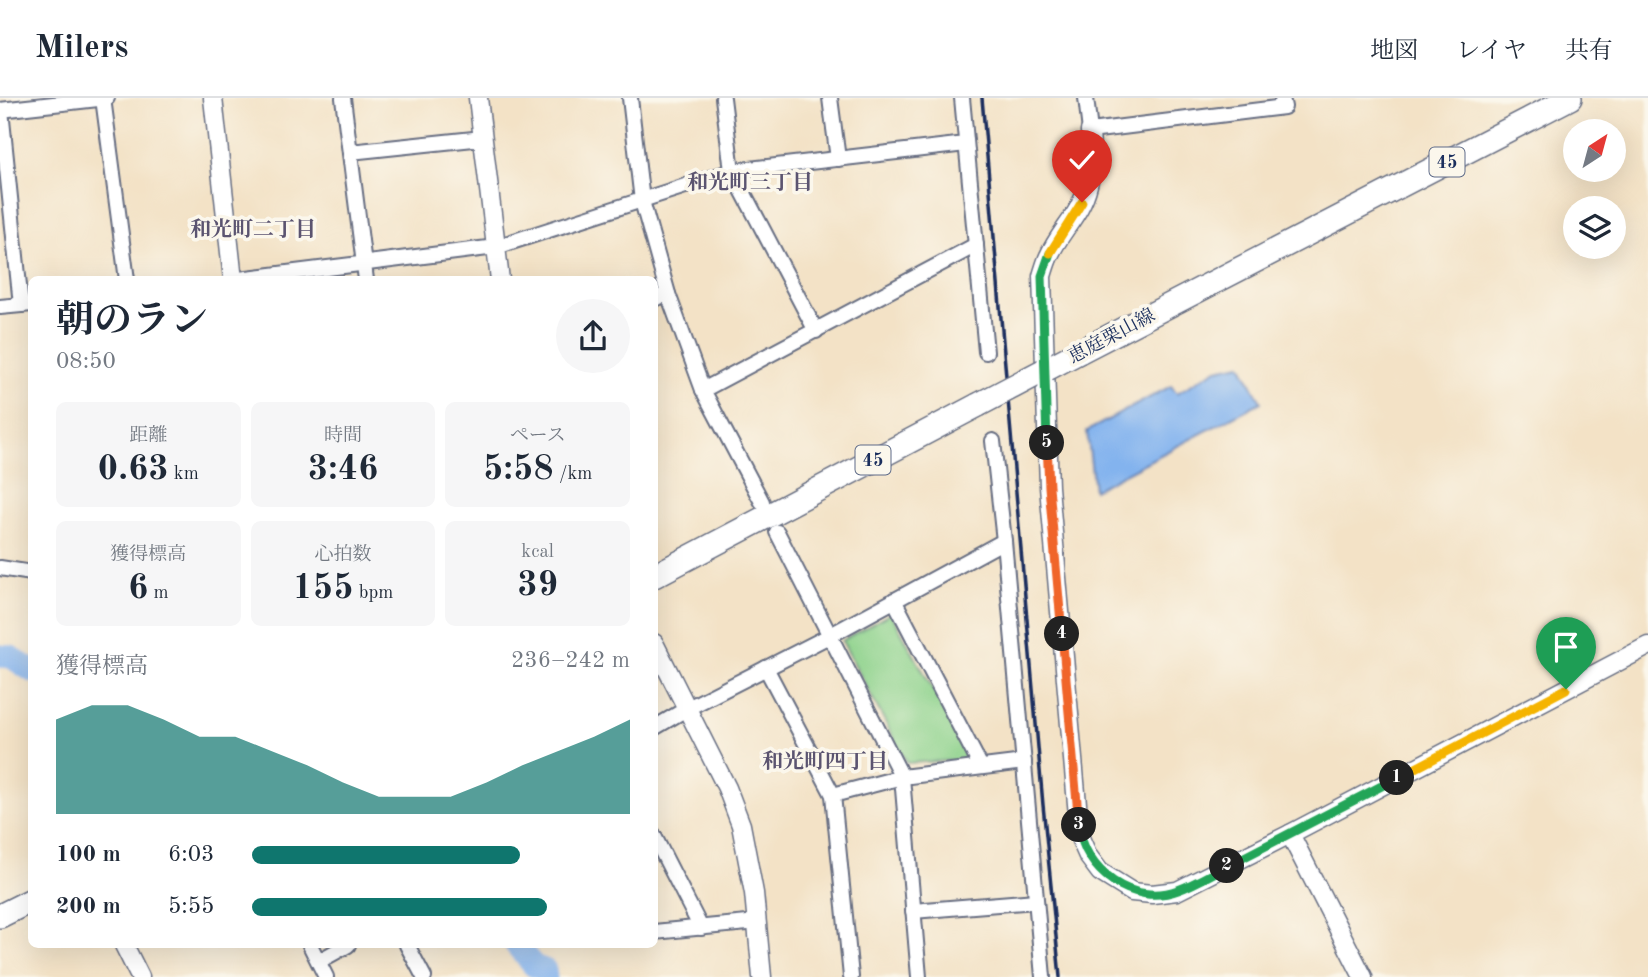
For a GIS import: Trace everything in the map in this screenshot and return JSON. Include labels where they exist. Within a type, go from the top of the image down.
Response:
[{"type":"main road","name":"恵庭栗山線","points":[[658,574],[1570,98]]},
{"type":"main road","points":[[0,916],[28,902]]},
{"type":"street","points":[[0,307],[26,304],[0,110],[105,98],[127,276]]},
{"type":"street","points":[[213,98],[232,276]]},
{"type":"street","points":[[343,98],[366,276]]},
{"type":"street","points":[[478,98],[500,276]]},
{"type":"street","points":[[630,98],[642,201],[657,276]]},
{"type":"street","points":[[723,98],[732,171],[816,331]]},
{"type":"street","points":[[830,98],[838,159]]},
{"type":"street","points":[[962,98],[986,352]]},
{"type":"street","points":[[1086,98],[1091,164],[1088,184],[1082,202],[1049,255],[1042,276],[1049,487],[1080,838],[1088,856],[1100,872],[1132,892],[1152,894],[1177,891],[1648,646]]},
{"type":"street","points":[[1090,131],[1284,107],[1282,98]]},
{"type":"street","points":[[350,152],[483,138]]},
{"type":"street","points":[[263,276],[496,247],[732,171],[966,144]]},
{"type":"street","points":[[703,390],[976,245]]},
{"type":"street","points":[[661,296],[703,390],[762,502]]},
{"type":"street","points":[[993,441],[1043,977]]},
{"type":"street","points":[[777,532],[902,777],[919,977]]},
{"type":"street","points":[[658,726],[1004,541]]},
{"type":"street","points":[[0,568],[28,572]]},
{"type":"street","points":[[894,600],[981,767]]},
{"type":"street","points":[[658,651],[727,788],[741,825],[751,871],[762,977]]},
{"type":"street","points":[[766,668],[833,795],[851,977]]},
{"type":"street","points":[[833,795],[902,777],[1024,762]]},
{"type":"street","points":[[1290,834],[1363,977]]},
{"type":"street","points":[[658,844],[701,928]]},
{"type":"street","points":[[914,911],[1036,901]]},
{"type":"street","points":[[658,932],[758,922]]},
{"type":"street","points":[[126,948],[140,977]]},
{"type":"street","points":[[312,948],[326,977]]},
{"type":"street","points":[[318,961],[342,948]]},
{"type":"street","points":[[409,948],[424,977]]},
{"type":"green space","points":[[891,613],[968,753],[963,760],[907,763],[842,641]]},
{"type":"water","points":[[1241,364],[1261,402],[1094,490],[1087,431],[1171,386],[1177,393],[1217,369]]},
{"type":"waterway","points":[[0,656],[11,657],[28,668]]},
{"type":"waterway","points":[[519,948],[534,966],[545,970],[546,977]]},
{"type":"railway","points":[[982,98],[1060,977]]},
{"type":"district","name":"和光町三丁目","points":[[750,182]]},
{"type":"district","name":"和光町二丁目","points":[[253,229]]},
{"type":"district","name":"和光町四丁目","points":[[825,761]]},
{"type":"route","points":[[1082,202],[1049,255],[1042,276],[1046,434],[1080,838],[1088,856],[1100,872],[1132,892],[1152,894],[1177,891],[1566,689]]}]
